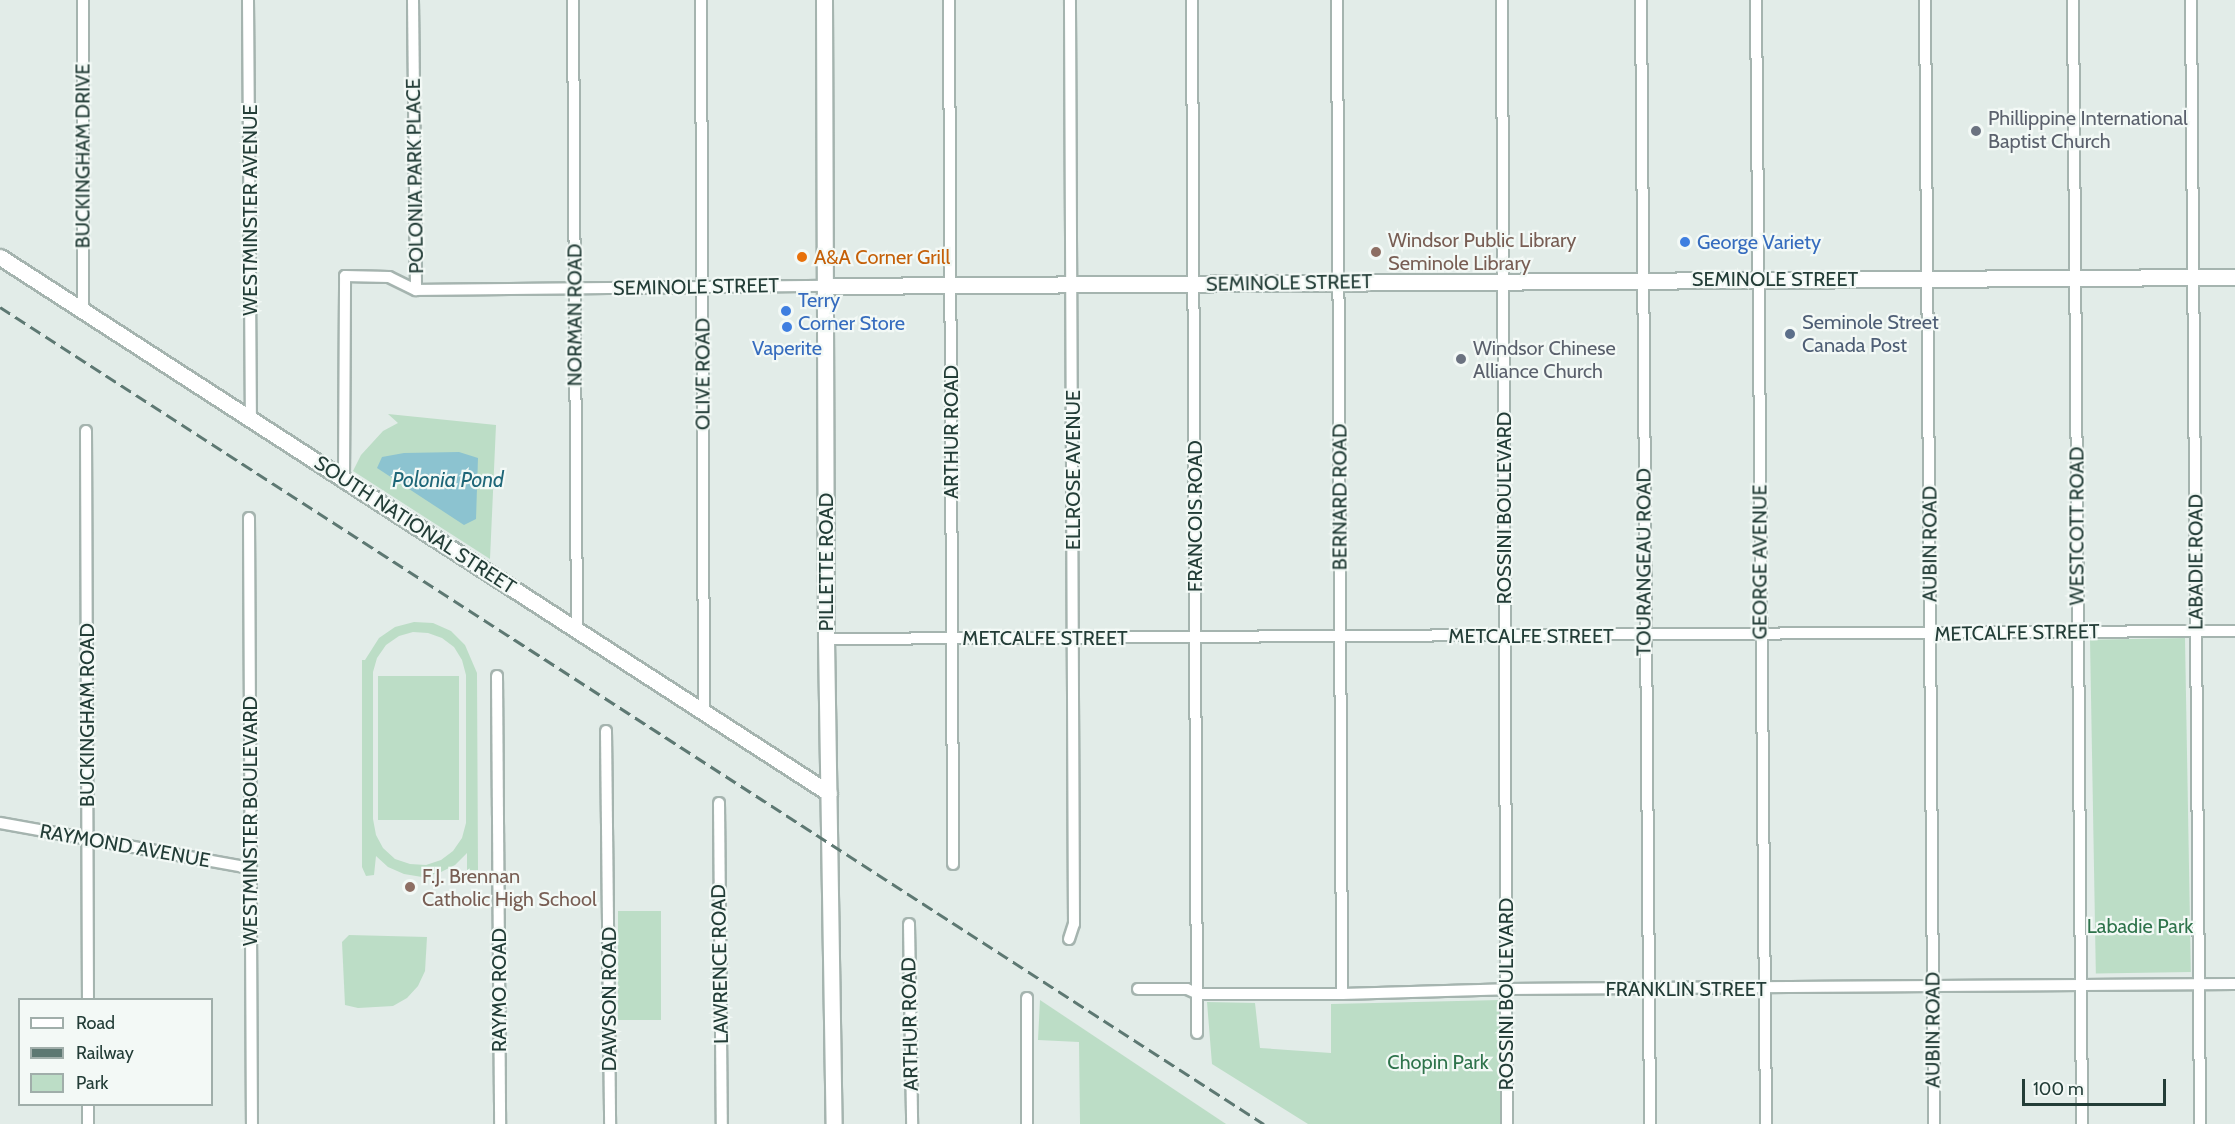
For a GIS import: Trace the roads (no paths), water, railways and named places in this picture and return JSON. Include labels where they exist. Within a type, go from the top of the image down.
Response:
[{"type":"street","name":"BUCKINGHAM DRIVE","points":[[83,0],[83,311]]},
{"type":"street","name":"WESTMINSTER AVENUE","points":[[248,0],[251,419]]},
{"type":"street","name":"POLONIA PARK PLACE","points":[[344,480],[345,276],[389,277],[416,290],[413,0]]},
{"type":"street","name":"NORMAN ROAD","points":[[573,0],[577,630]]},
{"type":"street","name":"OLIVE ROAD","points":[[701,0],[704,712]]},
{"type":"street","name":"PILLETTE ROAD","points":[[824,0],[826,639],[834,1124]]},
{"type":"street","name":"ARTHUR ROAD","points":[[949,0],[953,864]]},
{"type":"street","name":"ELLROSE AVENUE","points":[[1069,939],[1074,924],[1070,0]]},
{"type":"street","name":"FRANCOIS ROAD","points":[[1192,0],[1197,1033]]},
{"type":"street","name":"BERNARD ROAD","points":[[1337,0],[1342,994]]},
{"type":"street","name":"ROSSINI BOULEVARD","points":[[1502,0],[1507,1124]]},
{"type":"street","name":"TOURANGEAU ROAD","points":[[1641,0],[1650,1124]]},
{"type":"street","name":"GEORGE AVENUE","points":[[1756,0],[1766,1124]]},
{"type":"street","name":"AUBIN ROAD","points":[[1925,0],[1934,1124]]},
{"type":"street","name":"WESTCOTT ROAD","points":[[2073,0],[2082,1124]]},
{"type":"street","name":"LABADIE ROAD","points":[[2192,0],[2200,1124]]},
{"type":"street","name":"SOUTH NATIONAL STREET","points":[[0,257],[829,793]]},
{"type":"street","name":"SEMINOLE STREET","points":[[416,290],[2235,276]]},
{"type":"street","name":"BUCKINGHAM ROAD","points":[[86,431],[88,998]]},
{"type":"street","name":"WESTMINSTER BOULEVARD","points":[[249,518],[252,1124]]},
{"type":"street","name":"METCALFE STREET","points":[[826,639],[2235,631]]},
{"type":"street","name":"RAYMO ROAD","points":[[497,676],[500,1124]]},
{"type":"street","name":"DAWSON ROAD","points":[[606,731],[610,1124]]},
{"type":"street","name":"LAWRENCE ROAD","points":[[719,803],[722,1124]]},
{"type":"street","name":"RAYMOND AVENUE","points":[[0,823],[251,868]]},
{"type":"street","name":"ARTHUR ROAD","points":[[909,924],[912,1124]]},
{"type":"street","name":"FRANKLIN STREET","points":[[1138,989],[1187,989],[1198,994],[1342,994],[1506,989],[1649,990],[2235,984]]},
{"type":"street","points":[[1027,998],[1028,1124]]},
{"type":"street","points":[[88,1106],[88,1124]]},
{"type":"water","name":"Polonia Pond","points":[[459,452],[478,458],[476,519],[464,525],[377,468],[382,457],[404,453]]},
{"type":"railway","points":[[0,307],[1264,1124]]},
{"type":"place","name":"Phillippine International Baptist Church","points":[[1976,131]]},
{"type":"place","name":"George Variety","points":[[1685,242]]},
{"type":"place","name":"Windsor Public Library Seminole Library","points":[[1376,252]]},
{"type":"place","name":"A&A Corner Grill","points":[[802,257]]},
{"type":"place","name":"Terry Corner Store","points":[[786,311]]},
{"type":"place","name":"Vaperite","points":[[787,327]]},
{"type":"place","name":"Seminole Street Canada Post","points":[[1790,334]]},
{"type":"place","name":"Windsor Chinese Alliance Church","points":[[1461,359]]},
{"type":"place","name":"F.J. Brennan Catholic High School","points":[[410,887]]},
{"type":"park label","name":"Labadie Park","points":[[2140,926]]},
{"type":"park label","name":"Chopin Park","points":[[1438,1062]]}]
